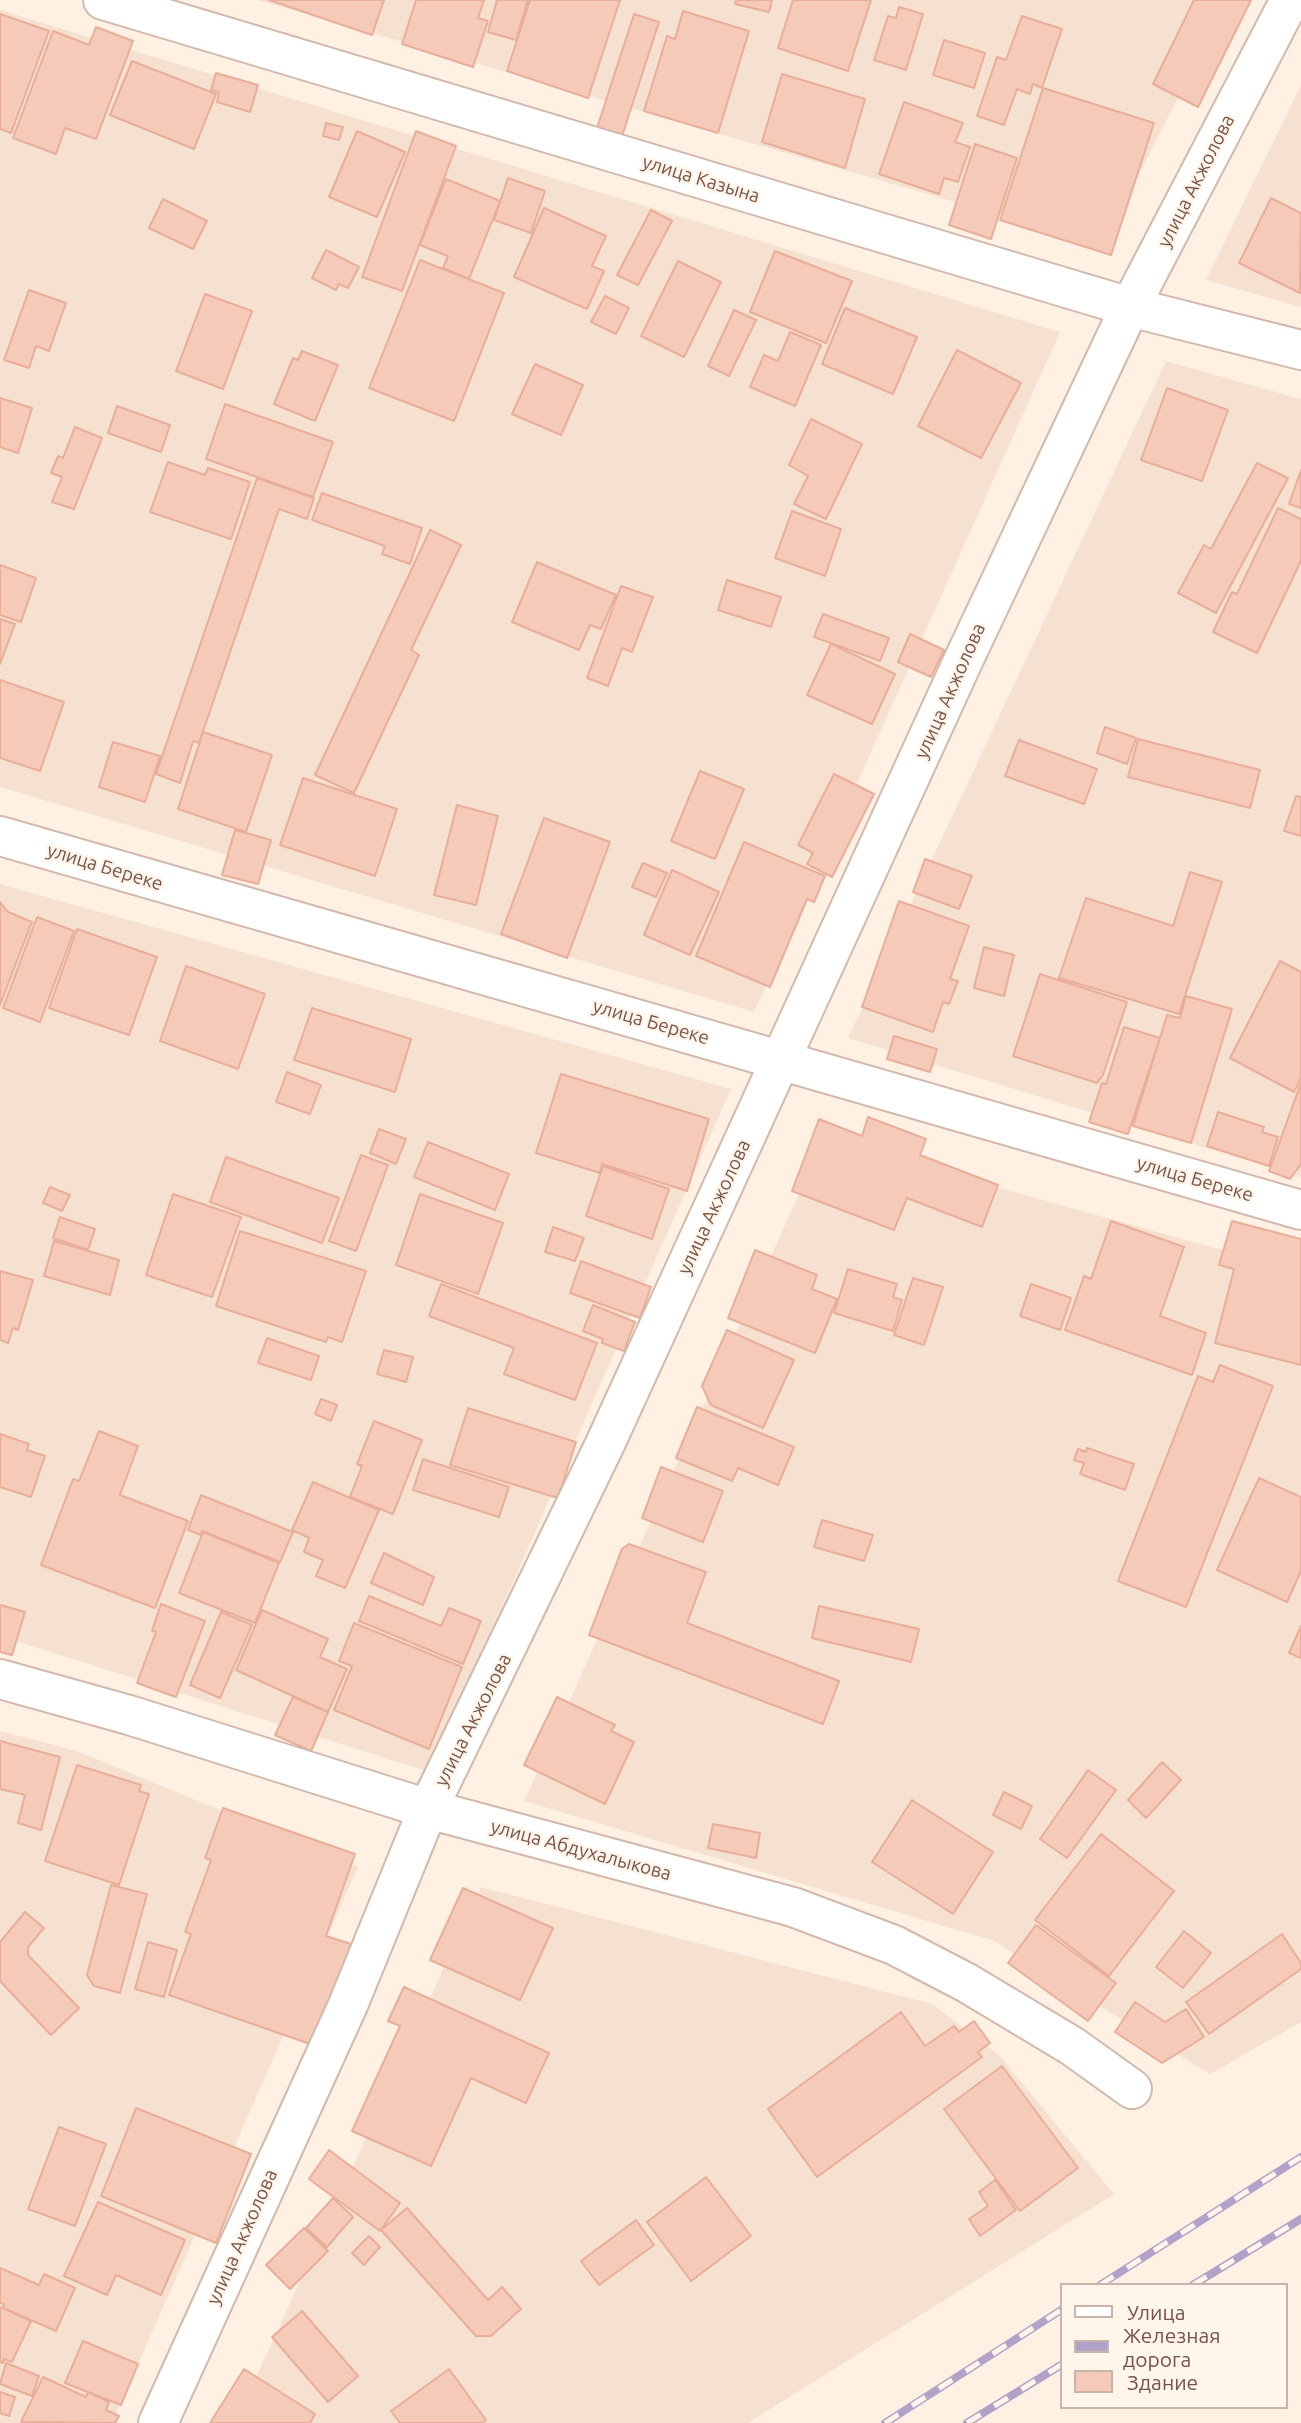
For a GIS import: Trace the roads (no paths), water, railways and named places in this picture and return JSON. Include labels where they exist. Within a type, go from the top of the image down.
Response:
[{"type":"street","name":"улица Казына","points":[[103,0],[1130,307],[1301,350]]},
{"type":"street","name":"улица Акжолова","points":[[158,2423],[348,2005],[428,1810],[600,1456],[963,661],[1130,307],[1290,0]]},
{"type":"street","name":"улица Береке","points":[[0,835],[206,897],[782,1059],[1301,1210]]},
{"type":"street","name":"улица Абдухалыкова","points":[[0,1679],[129,1715],[428,1810],[793,1907],[894,1945],[1017,2011],[1132,2089]]},
{"type":"railway","points":[[1103,2283],[1301,2157]]},
{"type":"railway","points":[[1196,2283],[1301,2219]]},
{"type":"railway","points":[[885,2423],[1060,2311]]},
{"type":"railway","points":[[967,2423],[1060,2366]]}]
